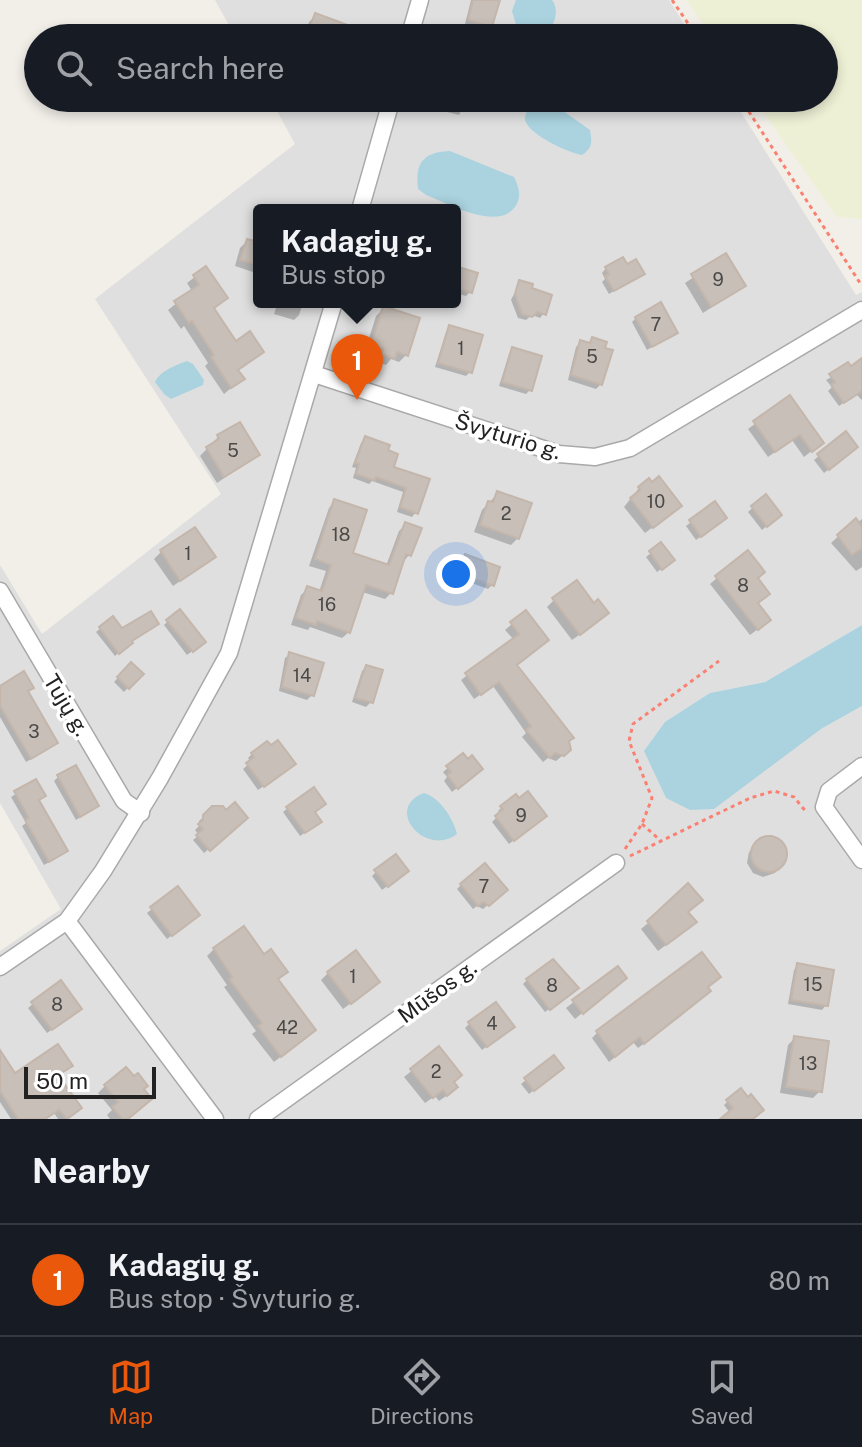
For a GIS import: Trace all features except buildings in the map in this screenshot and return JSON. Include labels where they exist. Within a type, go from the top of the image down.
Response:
[{"type":"street","points":[[413,24],[420,0]]},
{"type":"street","points":[[362,204],[388,112]]},
{"type":"street","points":[[0,967],[67,921],[141,813],[229,653],[332,308]]},
{"type":"street","name":"Švyturio g.","points":[[314,374],[559,454],[595,457],[630,448],[862,310]]},
{"type":"street","name":"Tujų g.","points":[[0,591],[124,801],[141,813]]},
{"type":"street","points":[[862,766],[829,791],[824,807],[862,860]]},
{"type":"street","name":"Mūšos g.","points":[[258,1119],[616,863]]},
{"type":"street","points":[[67,921],[215,1119]]},
{"type":"path","points":[[672,0],[688,24]]},
{"type":"path","points":[[749,112],[862,286]]},
{"type":"path","points":[[616,863],[642,824],[652,798],[629,741],[633,724],[719,661]]},
{"type":"path","points":[[616,863],[750,798],[774,791],[794,797],[813,821]]},
{"type":"path","points":[[642,824],[661,841]]},
{"type":"shaded area","points":[[215,0],[669,0],[684,24],[228,24]]},
{"type":"shaded area","points":[[278,112],[741,112],[856,295],[862,292],[862,625],[765,682],[710,693],[645,751],[666,798],[821,729],[862,706],[862,1119],[0,1119],[0,951],[61,909],[0,803],[0,565],[42,634],[221,494],[95,299],[295,144]]},
{"type":"green space","points":[[686,0],[862,0],[862,219],[837,217],[763,112],[838,112],[838,24],[703,24]]},
{"type":"water","points":[[516,0],[552,0],[556,14],[553,24],[516,24],[512,11]]},
{"type":"water","points":[[528,112],[565,112],[590,130],[590,147],[582,155],[559,147],[534,132],[525,117]]},
{"type":"water","points":[[450,151],[514,177],[519,192],[515,207],[497,217],[485,216],[461,209],[461,204],[447,204],[426,195],[418,189],[420,166],[427,157]]},
{"type":"water","points":[[187,361],[193,364],[204,380],[203,385],[171,399],[155,382],[164,371]]},
{"type":"water","points":[[862,625],[862,706],[821,729],[714,809],[690,810],[666,798],[644,751],[665,722],[710,693],[765,682]]},
{"type":"water","points":[[424,793],[445,809],[457,834],[445,840],[433,840],[413,828],[407,809],[412,800]]},
{"type":"place","name":"Kadagių g.","points":[[357,400]]}]
